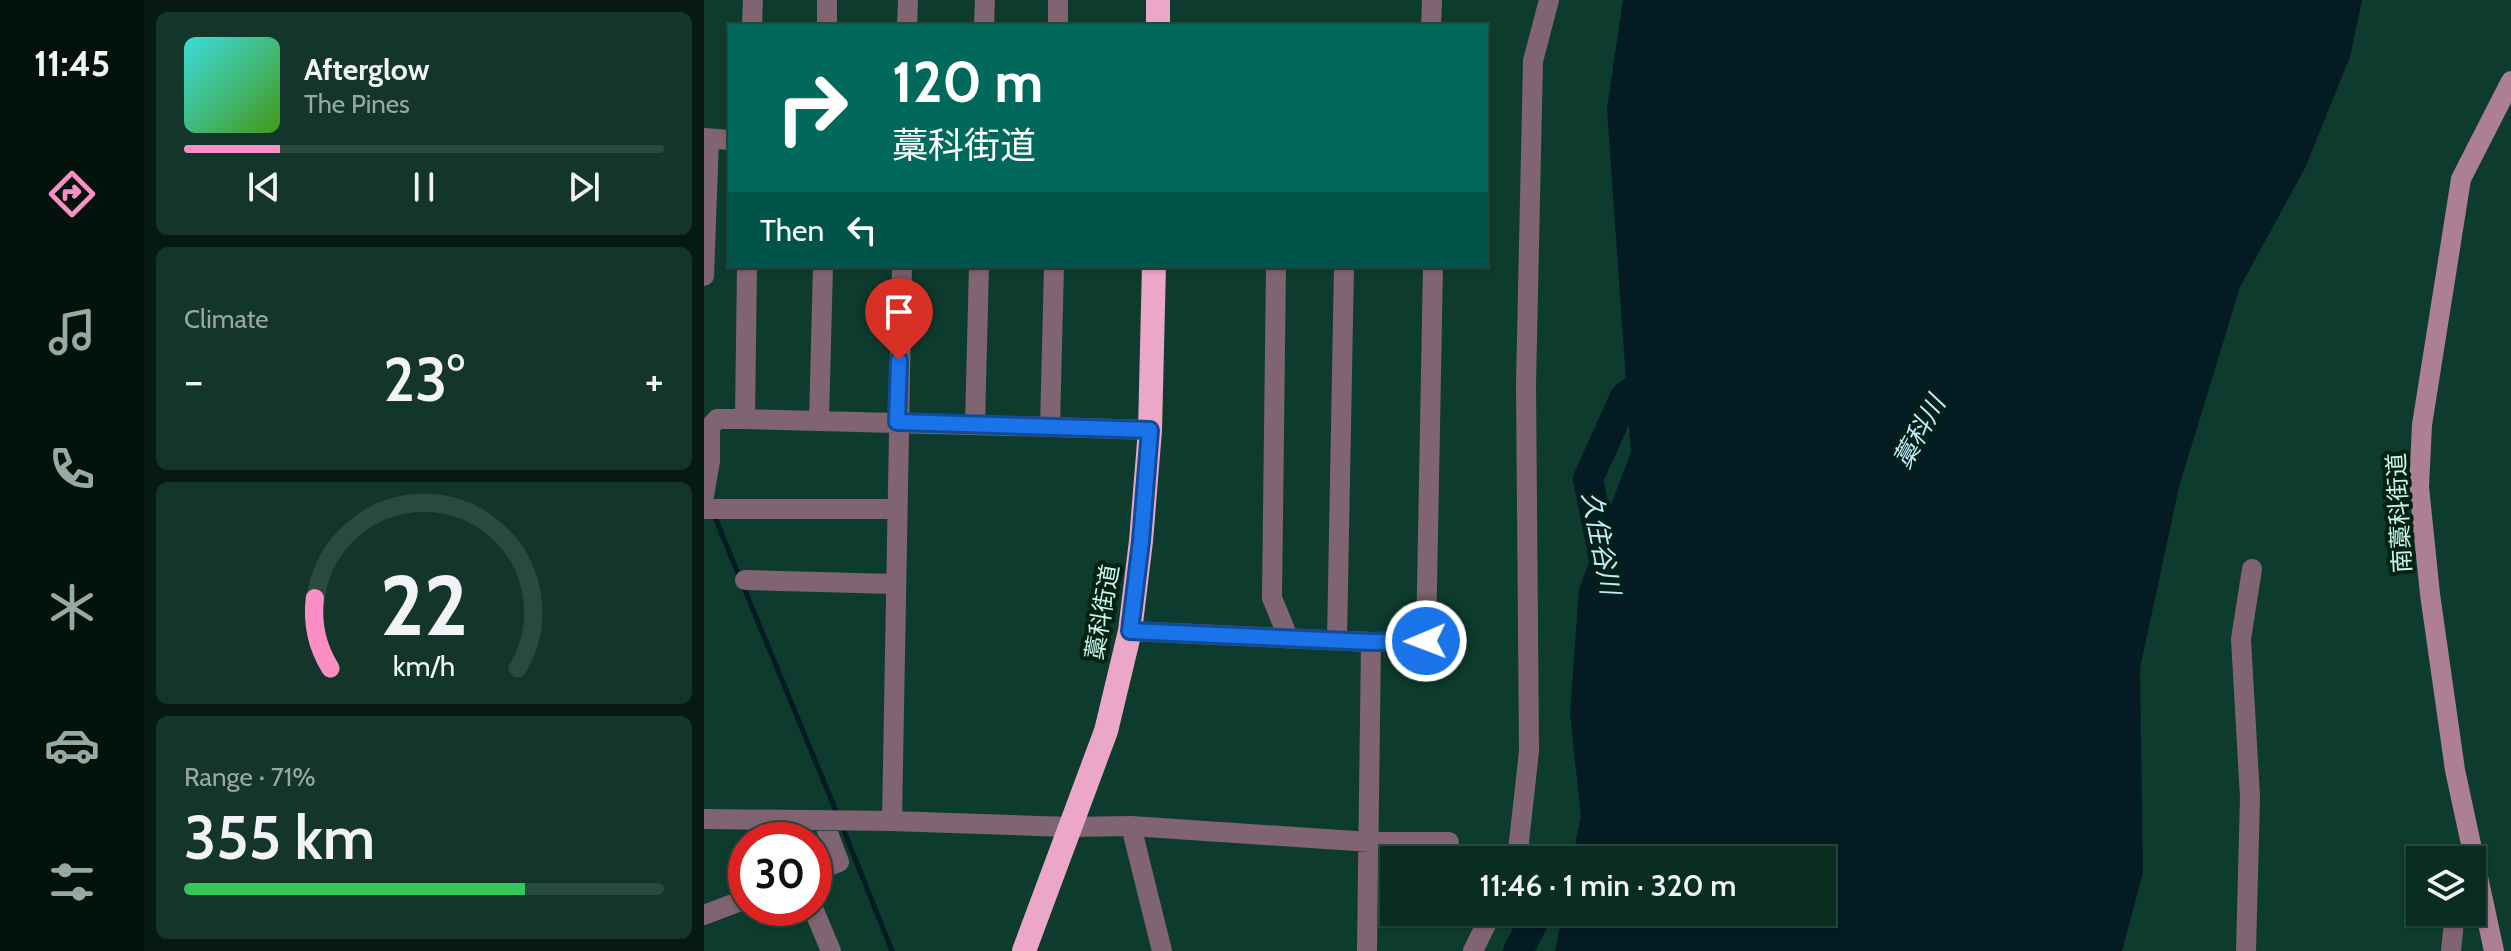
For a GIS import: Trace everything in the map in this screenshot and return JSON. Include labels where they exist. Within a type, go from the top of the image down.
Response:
[{"type":"highway","points":[[1158,0],[1158,24]]},
{"type":"highway","name":"藁科街道","points":[[1024,951],[1106,731],[1130,631],[1150,430],[1154,268]]},
{"type":"main road","name":"南藁科街道","points":[[2471,846],[2455,770],[2430,594],[2419,487],[2420,456],[2422,425],[2461,179],[2511,81]]},
{"type":"main road","name":"南藁科街道","points":[[2486,916],[2494,951]]},
{"type":"street","points":[[752,24],[753,0]]},
{"type":"street","points":[[827,0],[827,24]]},
{"type":"street","points":[[907,24],[908,0]]},
{"type":"street","points":[[984,24],[985,0]]},
{"type":"street","points":[[1058,0],[1058,24]]},
{"type":"street","points":[[1431,24],[1432,0]]},
{"type":"street","points":[[1519,846],[1529,751],[1526,368],[1533,61],[1549,0]]},
{"type":"street","points":[[704,276],[706,138],[728,140]]},
{"type":"street","points":[[745,419],[747,268]]},
{"type":"street","points":[[819,421],[823,268]]},
{"type":"street","points":[[892,821],[902,268]]},
{"type":"street","points":[[975,424],[979,268]]},
{"type":"street","points":[[1050,427],[1054,268]]},
{"type":"street","points":[[1276,268],[1272,598],[1288,637]]},
{"type":"street","points":[[1337,640],[1344,268]]},
{"type":"street","points":[[1130,631],[1371,642],[1426,641],[1433,268]]},
{"type":"street","points":[[704,496],[710,461],[711,415],[745,419],[1150,430]]},
{"type":"street","points":[[704,509],[896,509]]},
{"type":"street","points":[[2246,951],[2250,797],[2241,639],[2252,569]]},
{"type":"street","points":[[745,580],[895,584]]},
{"type":"street","points":[[1367,951],[1371,642]]},
{"type":"street","points":[[704,819],[1131,826],[1370,842],[1449,842]]},
{"type":"street","points":[[1131,826],[1162,951]]},
{"type":"street","points":[[832,844],[839,862],[832,865]]},
{"type":"street","points":[[704,915],[728,906]]},
{"type":"street","points":[[821,926],[831,951]]},
{"type":"street","points":[[1473,951],[1485,926]]},
{"type":"street","points":[[2451,951],[2454,926]]},
{"type":"water","name":"藁科川","points":[[1623,0],[2362,0],[2350,57],[2305,168],[2240,287],[2179,487],[2140,668],[2143,872],[2122,951],[1555,951],[1560,926],[1836,926],[1836,846],[1575,846],[1581,816],[1570,714],[1579,589],[1631,452],[1607,109]]},
{"type":"waterway","name":"久住谷川","points":[[1607,574],[1588,479],[1625,397],[1659,373]]},
{"type":"waterway","points":[[714,515],[838,816]]},
{"type":"waterway","points":[[842,826],[892,951]]},
{"type":"waterway","name":"久住谷川","points":[[1518,951],[1531,926]]},
{"type":"route","points":[[899,360],[897,422],[1150,430],[1130,631],[1371,642],[1426,641]]}]
